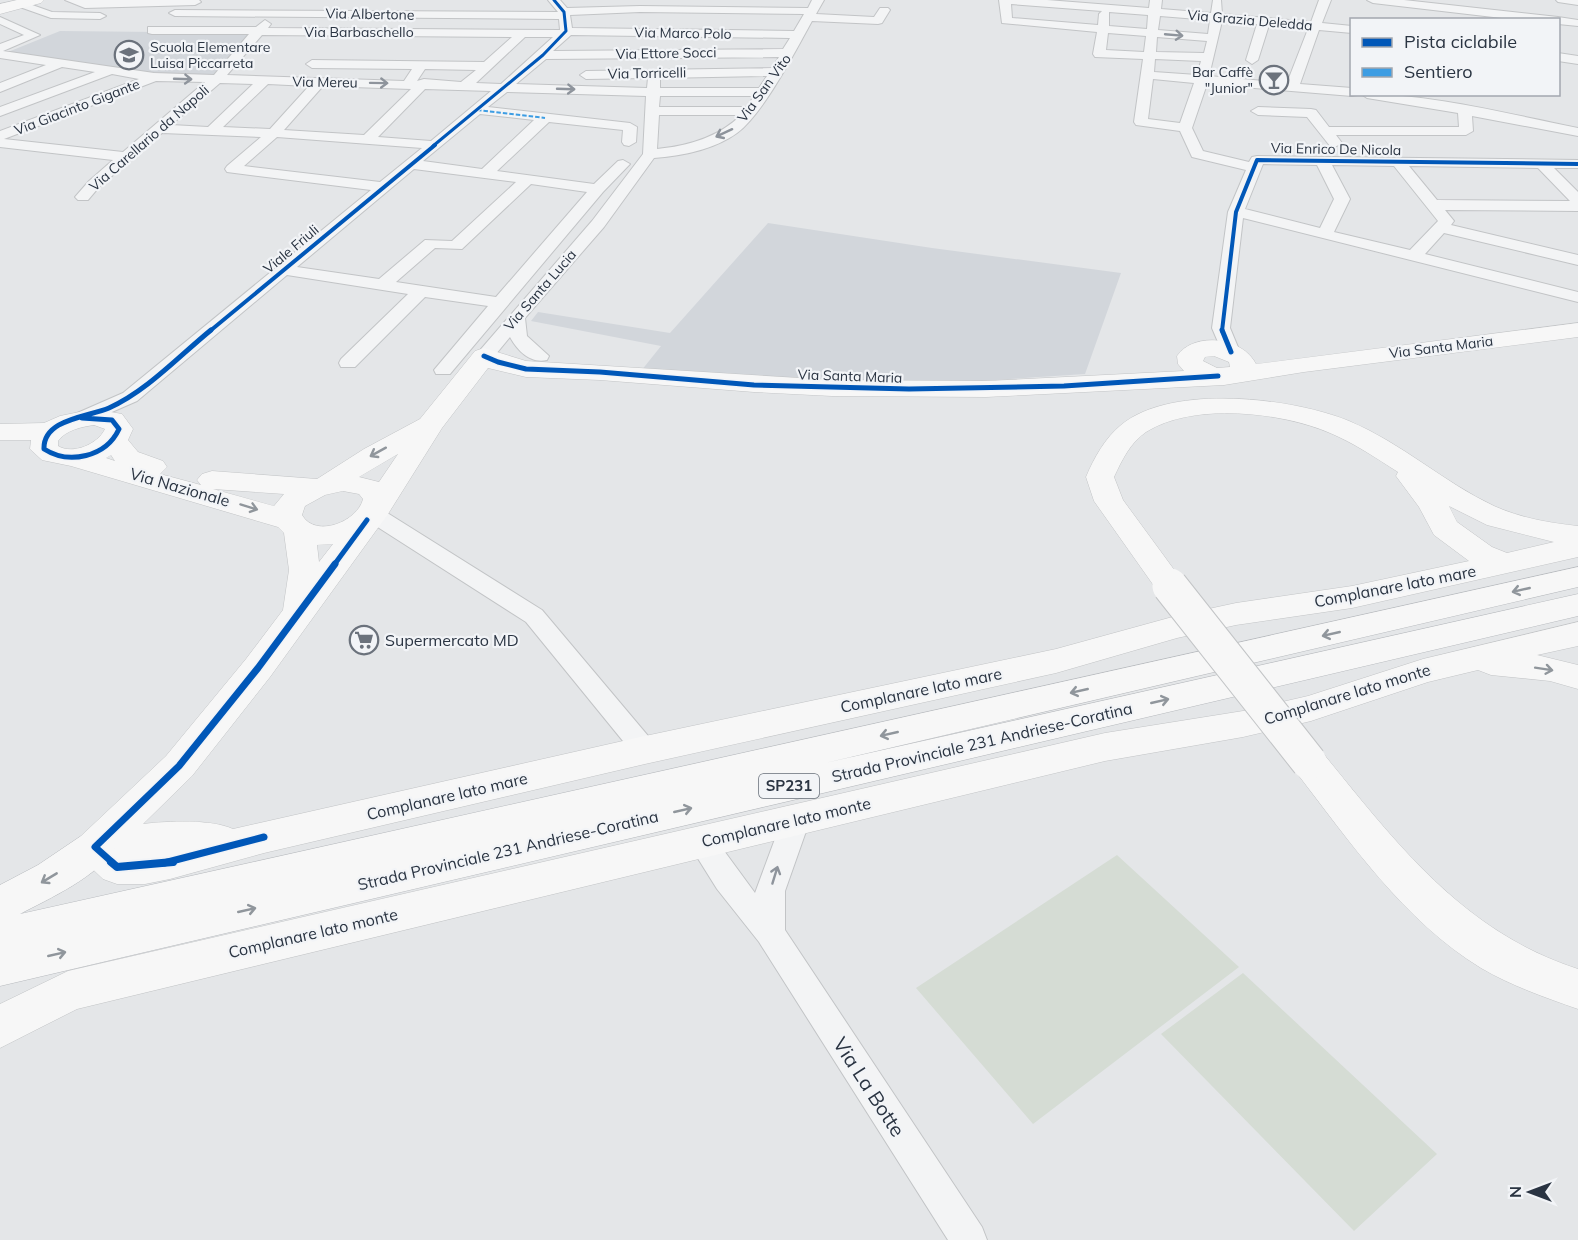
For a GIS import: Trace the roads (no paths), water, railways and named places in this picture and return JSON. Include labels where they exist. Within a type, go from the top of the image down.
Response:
[{"type":"main road","points":[[0,11],[28,2]]},
{"type":"main road","name":"Via Santa Maria","points":[[484,356],[500,364],[534,363],[591,371],[734,384],[946,391],[1073,388],[1231,366],[1304,364],[1578,330]]},
{"type":"main road","points":[[1199,350],[1190,356],[1191,364],[1202,372],[1231,366]]},
{"type":"main road","name":"Via Santa Maria","points":[[1073,388],[1141,372],[1199,350]]},
{"type":"main road","name":"Via Santa Lucia","points":[[0,905],[52,877],[95,847],[179,766],[258,668],[372,514],[430,425],[452,378],[484,356]]},
{"type":"main road","name":"Via Santa Maria","points":[[452,378],[496,374],[534,363]]},
{"type":"main road","points":[[1578,536],[1515,523],[1474,508],[1360,436],[1324,422],[1248,408],[1181,410],[1136,427],[1122,439],[1108,459],[1100,477],[1109,501],[1170,586],[1389,863],[1441,915],[1489,951],[1550,982],[1578,989]]},
{"type":"main road","points":[[104,417],[114,431],[95,452],[57,447],[60,425],[82,418],[104,417]]},
{"type":"main road","name":"Via Santa Lucia","points":[[294,525],[288,511],[294,502],[374,454],[430,425]]},
{"type":"main road","name":"Via Nazionale","points":[[0,432],[57,447],[294,525],[311,535],[333,534],[355,528],[372,514],[378,499],[375,492],[356,482],[322,485],[236,484],[172,472],[128,458],[114,431]]},
{"type":"main road","name":"Via Nazionale","points":[[0,439],[57,447]]},
{"type":"main road","points":[[1398,460],[1433,504],[1445,528],[1481,554],[1505,563]]},
{"type":"main road","points":[[1474,508],[1498,536],[1505,563]]},
{"type":"main road","points":[[294,525],[305,570],[298,614]]},
{"type":"main road","points":[[1402,586],[1436,554],[1445,528]]},
{"type":"main road","name":"Complanare lato mare","points":[[95,847],[117,867],[145,867],[171,863],[264,837],[645,750],[1056,661],[1176,627],[1236,614],[1352,597],[1578,547]]},
{"type":"main road","name":"Strada Provinciale 231 Andriese-Coratina","points":[[0,937],[1578,577]]},
{"type":"main road","name":"Strada Provinciale 231 Andriese-Coratina","points":[[0,967],[1578,605]]},
{"type":"main road","name":"Complanare lato monte","points":[[0,1028],[68,991],[1105,747],[1243,724],[1311,708],[1423,671],[1578,634]]},
{"type":"main road","points":[[1468,660],[1550,669],[1578,677]]},
{"type":"main road","points":[[179,766],[168,806],[182,838]]},
{"type":"main road","name":"Complanare lato mare","points":[[95,847],[132,841],[182,838],[217,840],[264,837]]},
{"type":"street","points":[[71,0],[85,5]]},
{"type":"street","points":[[439,33],[459,0]]},
{"type":"street","points":[[554,0],[565,14],[566,33]]},
{"type":"street","points":[[1005,0],[1006,21],[1212,38]]},
{"type":"street","name":"Via Grazia Deledda","points":[[1005,0],[1155,6],[1218,17],[1350,30]]},
{"type":"street","points":[[1217,0],[1218,17],[1185,128],[1197,154],[1253,167]]},
{"type":"street","points":[[1292,87],[1325,0]]},
{"type":"street","points":[[1373,0],[1422,2],[1480,10],[1540,13],[1552,18]]},
{"type":"street","points":[[1562,0],[1578,2]]},
{"type":"street","points":[[163,15],[190,1]]},
{"type":"street","points":[[51,15],[85,5],[190,1],[327,2]]},
{"type":"street","name":"Via Carellario da Napoli","points":[[83,196],[216,80],[285,1]]},
{"type":"street","points":[[389,33],[415,1]]},
{"type":"street","name":"Via Albertone","points":[[28,2],[51,15],[276,13],[496,15],[565,14],[664,5],[764,5],[814,9],[878,21],[884,10]]},
{"type":"street","points":[[299,81],[360,2]]},
{"type":"street","points":[[1051,2],[1057,25]]},
{"type":"street","points":[[1413,18],[1422,2]]},
{"type":"street","points":[[1107,4],[1099,54],[1207,57]]},
{"type":"street","points":[[650,154],[658,34],[664,5]]},
{"type":"street","points":[[702,111],[714,5]]},
{"type":"street","points":[[762,53],[764,5]]},
{"type":"street","points":[[1155,6],[1141,122],[1185,128]]},
{"type":"street","name":"Via San Vito","points":[[650,154],[682,150],[732,130],[750,111],[763,92],[814,9]]},
{"type":"street","points":[[0,11],[34,35],[0,48]]},
{"type":"street","name":"Via Barbaschello","points":[[163,15],[152,30],[566,33]]},
{"type":"street","points":[[484,34],[496,15]]},
{"type":"street","points":[[1560,20],[1578,23]]},
{"type":"street","points":[[1252,60],[1264,21]]},
{"type":"street","points":[[608,54],[612,32]]},
{"type":"street","name":"Via Marco Polo","points":[[566,33],[800,34]]},
{"type":"street","name":"Viale Friuli","points":[[82,418],[130,397],[507,87],[566,33]]},
{"type":"street","points":[[466,85],[522,34]]},
{"type":"street","name":"Via Ettore Socci","points":[[543,55],[789,53]]},
{"type":"street","name":"Via Mereu","points":[[0,54],[154,77],[653,92],[763,92]]},
{"type":"street","points":[[1560,57],[1578,60]]},
{"type":"street","points":[[0,67],[23,58]]},
{"type":"street","points":[[0,88],[60,63]]},
{"type":"street","points":[[312,64],[488,66]]},
{"type":"street","points":[[409,83],[421,65]]},
{"type":"street","points":[[0,112],[111,71]]},
{"type":"street","name":"Via Torricelli","points":[[575,75],[775,72]]},
{"type":"street","points":[[518,76],[541,75]]},
{"type":"street","points":[[1148,75],[1350,92]]},
{"type":"street","name":"Via Giacinto Gigante","points":[[0,136],[154,77]]},
{"type":"street","points":[[211,131],[265,80]]},
{"type":"street","points":[[319,82],[274,133],[232,169],[383,187]]},
{"type":"street","points":[[368,139],[424,84]]},
{"type":"street","points":[[1390,96],[1465,110],[1494,110],[1578,132]]},
{"type":"street","points":[[477,110],[630,127],[629,142]]},
{"type":"street","points":[[1325,131],[1466,131],[1465,110]]},
{"type":"street","points":[[653,111],[750,111]]},
{"type":"street","points":[[1258,111],[1311,113],[1350,161]]},
{"type":"street","points":[[486,173],[545,118]]},
{"type":"street","points":[[159,129],[274,133],[434,145]]},
{"type":"street","points":[[0,143],[126,157]]},
{"type":"street","name":"Via Santa Lucia","points":[[484,356],[598,224],[650,154]]},
{"type":"street","name":"Via Enrico De Nicola","points":[[1231,366],[1221,328],[1236,212],[1257,160],[1578,164]]},
{"type":"street","points":[[1322,161],[1342,199],[1325,234]]},
{"type":"street","points":[[1398,162],[1446,221],[1413,256]]},
{"type":"street","points":[[1542,163],[1578,201]]},
{"type":"street","points":[[411,164],[598,189]]},
{"type":"street","points":[[452,378],[501,303],[598,189],[624,164]]},
{"type":"street","points":[[381,286],[431,243],[456,246],[527,180]]},
{"type":"street","points":[[1434,206],[1578,206]]},
{"type":"street","points":[[1236,212],[1578,297]]},
{"type":"street","points":[[1439,228],[1578,260]]},
{"type":"street","points":[[284,270],[501,303]]},
{"type":"street","points":[[348,363],[420,292]]},
{"type":"street","points":[[516,317],[515,328],[521,343],[534,363]]},
{"type":"street","points":[[1199,350],[1221,328]]},
{"type":"street","name":"Viale Friuli","points":[[114,431],[130,397]]},
{"type":"street","points":[[372,514],[534,616],[645,750]]},
{"type":"street","points":[[770,933],[770,891],[796,820]]},
{"type":"street","name":"Via La Botte","points":[[701,841],[727,880],[770,933],[969,1240]]},
{"type":"place","name":"Scuola Elementare Luisa Piccarreta","points":[[129,55]]},
{"type":"place","name":"Bar Caffè \"Junior\"","points":[[1274,80]]},
{"type":"place","name":"Supermercato MD","points":[[364,640]]}]
